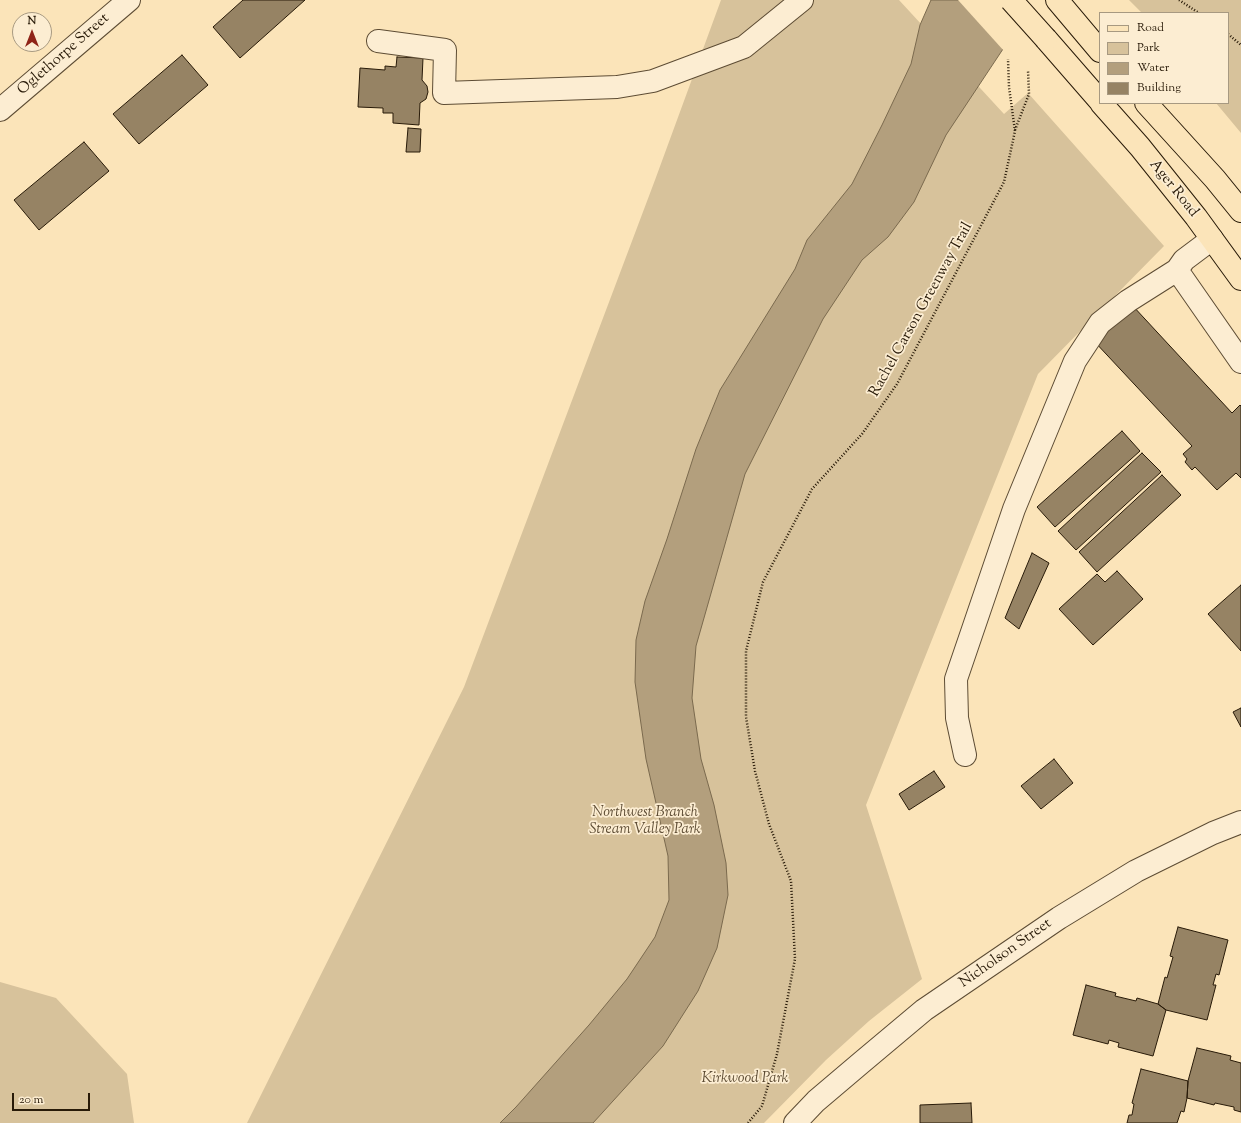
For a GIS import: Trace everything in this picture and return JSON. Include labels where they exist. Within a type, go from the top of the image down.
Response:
[{"type":"main road","name":"Ager Road","points":[[1011,0],[1099,100]]},
{"type":"main road","points":[[1060,4],[1099,50]]},
{"type":"main road","name":"Ager Road","points":[[1103,104],[1196,217],[1241,279]]},
{"type":"main road","points":[[1147,104],[1241,211]]},
{"type":"street","name":"Oglethorpe Street","points":[[0,110],[129,0]]},
{"type":"street","points":[[378,41],[445,50],[444,93],[618,87],[653,81],[744,47],[802,0]]},
{"type":"street","points":[[966,754],[957,718],[956,679],[1014,509],[1075,361],[1100,323],[1128,301],[1178,270],[1184,260],[1212,239]]},
{"type":"street","points":[[1178,270],[1241,362]]},
{"type":"street","name":"Nicholson Street","points":[[795,1123],[822,1096],[924,1010],[1059,918],[1136,871],[1213,833],[1241,822]]},
{"type":"path","points":[[1179,0],[1197,12]]},
{"type":"path","points":[[1229,35],[1241,45]]},
{"type":"path","name":"Rachel Carson Greenway Trail","points":[[748,1123],[762,1106],[778,1054],[795,959],[791,881],[769,824],[755,771],[746,717],[746,651],[763,582],[812,490],[862,434],[897,384],[1004,182],[1015,131],[1009,87],[1008,59]]},
{"type":"path","points":[[1015,131],[1029,94],[1028,70]]},
{"type":"green space","name":"Northwest Branch Stream Valley Park","points":[[721,0],[899,0],[1004,114],[1028,93],[1164,246],[1038,374],[866,805],[922,979],[869,1021],[826,1060],[764,1123],[247,1123],[464,687],[655,180]]},
{"type":"green space","points":[[1129,0],[1241,0],[1241,133],[1217,104],[1229,104],[1229,12],[1141,12]]},
{"type":"green space","points":[[0,982],[56,998],[127,1074],[134,1123],[0,1123]]},
{"type":"water","points":[[931,0],[1026,0],[1005,46],[946,135],[914,202],[888,237],[862,260],[823,319],[745,474],[696,646],[692,698],[701,759],[714,805],[726,863],[728,895],[717,948],[698,991],[663,1046],[593,1123],[500,1123],[589,1025],[627,979],[655,937],[669,900],[668,856],[646,759],[635,682],[636,640],[645,601],[696,449],[720,390],[795,269],[807,240],[852,184],[911,64],[920,25]]},
{"type":"pier","points":[[958,0],[1028,0],[1004,51]]},
{"type":"building","points":[[243,0],[305,0],[240,58],[213,27]]},
{"type":"building","points":[[182,55],[208,85],[139,144],[113,114]]},
{"type":"building","points":[[397,57],[423,58],[422,80],[427,86],[428,92],[426,99],[420,103],[419,125],[393,123],[393,113],[383,113],[383,108],[358,107],[360,68],[385,70],[385,66],[396,67]]},
{"type":"building","points":[[408,128],[421,129],[420,152],[406,152]]},
{"type":"building","points":[[84,142],[109,171],[39,230],[14,200]]},
{"type":"building","points":[[1132,305],[1232,413],[1240,405],[1241,406],[1241,478],[1236,473],[1217,490],[1195,467],[1192,470],[1185,462],[1187,459],[1183,454],[1192,446],[1093,340]]},
{"type":"building","points":[[1122,431],[1140,451],[1055,527],[1037,507]]},
{"type":"building","points":[[1142,453],[1161,472],[1076,550],[1058,531]]},
{"type":"building","points":[[1162,475],[1181,495],[1097,572],[1079,552]]},
{"type":"building","points":[[1032,553],[1049,563],[1019,629],[1005,618]]},
{"type":"building","points":[[1117,571],[1143,599],[1093,645],[1059,609],[1097,574],[1105,582]]},
{"type":"building","points":[[1241,585],[1241,651],[1208,614]]},
{"type":"building","points":[[1241,708],[1241,727],[1233,712]]},
{"type":"building","points":[[1054,759],[1073,783],[1041,809],[1021,786]]},
{"type":"building","points":[[934,771],[945,787],[909,810],[899,794]]},
{"type":"building","points":[[1178,927],[1228,940],[1219,975],[1216,974],[1213,985],[1216,985],[1207,1020],[1166,1010],[1158,1004],[1165,977],[1167,978],[1173,957],[1170,956]]},
{"type":"building","points":[[1086,985],[1116,993],[1115,996],[1136,1001],[1137,998],[1158,1004],[1166,1010],[1153,1056],[1118,1047],[1119,1043],[1109,1040],[1108,1044],[1073,1035]]},
{"type":"building","points":[[1197,1048],[1231,1056],[1230,1060],[1241,1063],[1241,1112],[1234,1110],[1234,1107],[1215,1103],[1214,1105],[1187,1098],[1188,1081]]},
{"type":"building","points":[[1141,1069],[1188,1081],[1184,1112],[1181,1111],[1177,1123],[1127,1123],[1129,1115],[1132,1115],[1134,1104],[1132,1103]]},
{"type":"building","points":[[971,1103],[972,1123],[920,1123],[920,1105]]},
{"type":"park label","name":"Kirkwood Park","points":[[745,1079]]}]
